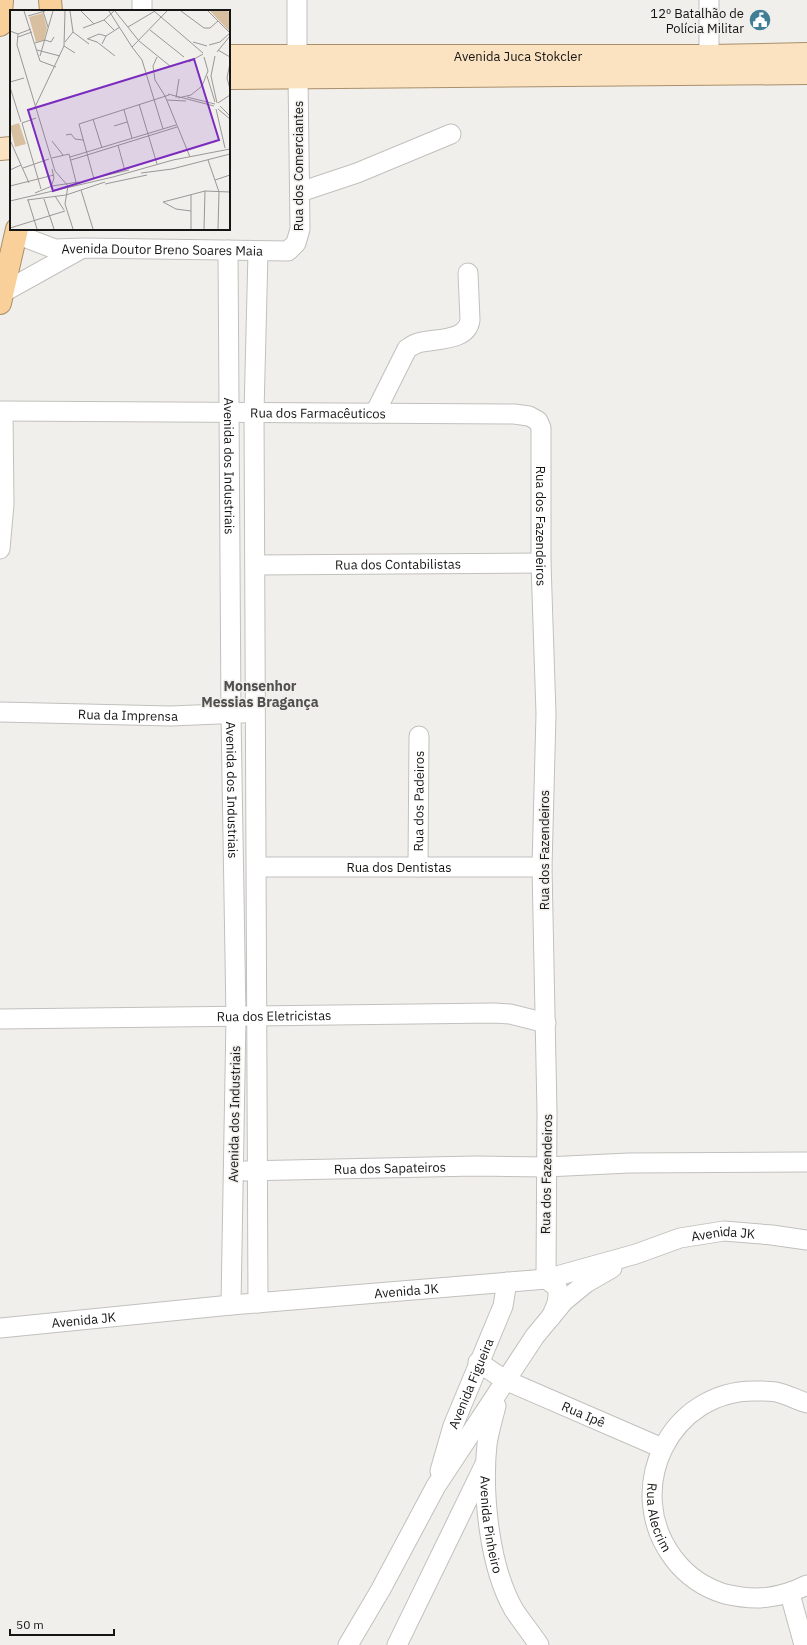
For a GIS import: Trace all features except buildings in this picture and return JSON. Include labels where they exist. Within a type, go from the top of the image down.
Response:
[{"type":"highway","points":[[0,25],[2,1]]},
{"type":"highway","points":[[1,298],[16,232]]},
{"type":"main road","name":"Avenida Juca Stokcler","points":[[230,56],[297,66],[807,69]]},
{"type":"main road","name":"Avenida Juca Stokcler","points":[[230,78],[297,66],[709,56],[807,69]]},
{"type":"main road","points":[[0,149],[10,148]]},
{"type":"street","name":"Rua dos Comerciantes","points":[[288,251],[296,243],[300,229],[297,0]]},
{"type":"street","points":[[709,0],[709,56]]},
{"type":"street","points":[[300,192],[357,173],[451,134]]},
{"type":"street","name":"Avenida Doutor Breno Soares Maia","points":[[16,232],[55,249],[228,250],[258,252],[288,251]]},
{"type":"street","points":[[1,298],[84,248]]},
{"type":"street","name":"Avenida dos Industriais","points":[[228,250],[231,715],[236,1017],[231,1305]]},
{"type":"street","name":"Avenida dos Industriais","points":[[258,252],[254,413],[257,712],[258,1303]]},
{"type":"street","points":[[375,413],[407,349],[416,343],[454,337],[466,332],[469,327],[470,320],[468,273]]},
{"type":"street","points":[[0,549],[4,504],[2,411]]},
{"type":"street","name":"Rua dos Farmacêuticos","points":[[2,411],[514,414],[529,416],[538,421]]},
{"type":"street","name":"Rua dos Fazendeiros","points":[[538,421],[541,428],[540,563],[546,714],[542,867],[546,1023],[546,1280]]},
{"type":"street","name":"Rua dos Contabilistas","points":[[256,565],[540,563]]},
{"type":"street","name":"Rua da Imprensa","points":[[0,712],[171,716],[231,715],[257,712]]},
{"type":"street","name":"Rua dos Padeiros","points":[[418,867],[419,736]]},
{"type":"street","name":"Rua dos Dentistas","points":[[257,867],[542,867]]},
{"type":"street","name":"Rua dos Eletricistas","points":[[0,1019],[494,1013],[510,1014],[546,1023]]},
{"type":"street","name":"Rua dos Sapateiros","points":[[233,1172],[257,1170],[475,1166],[546,1167],[629,1163],[807,1162]]},
{"type":"street","name":"Avenida JK","points":[[0,1328],[231,1305],[546,1280],[636,1254],[680,1238],[724,1231],[772,1234],[807,1240]]},
{"type":"street","name":"Avenida Pinheiro","points":[[539,1645],[514,1609],[497,1568],[487,1516],[486,1464],[488,1442],[502,1387],[535,1336],[564,1301],[586,1283],[636,1254]]},
{"type":"street","points":[[546,1280],[557,1287],[559,1293],[558,1301],[551,1317]]},
{"type":"street","name":"Avenida Figueira","points":[[436,1486],[453,1426],[478,1362],[503,1306],[508,1282]]},
{"type":"street","name":"Rua Ipê","points":[[478,1362],[502,1387],[662,1448]]},
{"type":"street","name":"Avenida Figueira","points":[[348,1645],[381,1589],[436,1486],[502,1387]]},
{"type":"street","name":"Rua Alecrim","points":[[807,1404],[776,1392],[742,1390],[710,1400],[682,1420],[662,1448],[652,1480],[652,1514],[664,1545],[684,1571],[712,1590],[744,1599],[790,1594],[807,1585]]},
{"type":"street","points":[[397,1645],[486,1464]]},
{"type":"street","points":[[790,1594],[804,1645]]},
{"type":"place","name":"12º Batalhão de Polícia Militar","points":[[760,20]]},
{"type":"district","name":"Monsenhor Messias Bragança","points":[[260,694]]}]
